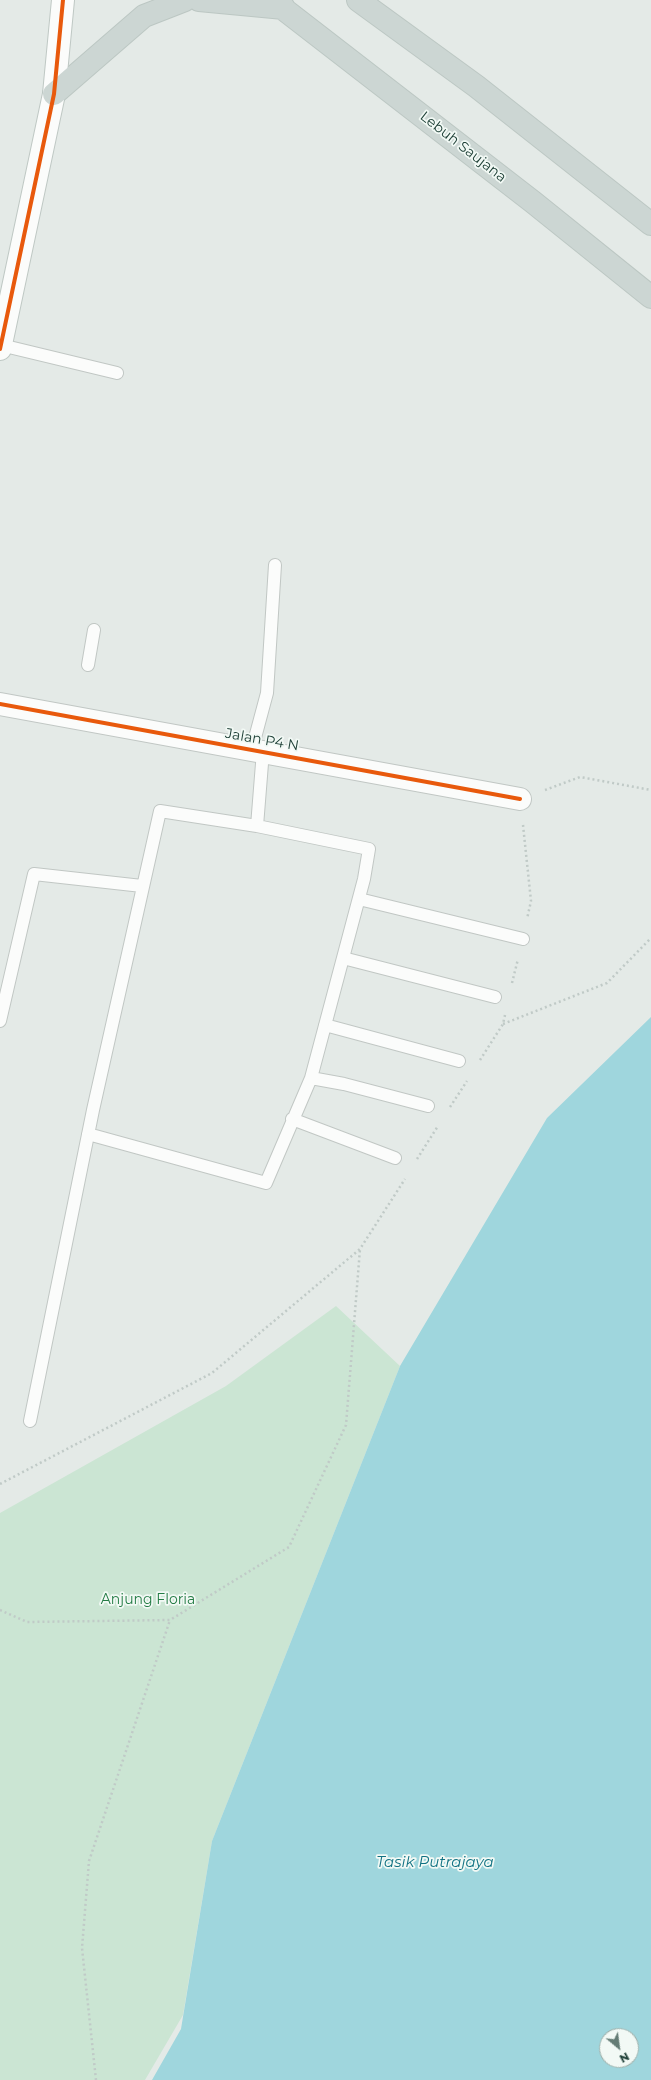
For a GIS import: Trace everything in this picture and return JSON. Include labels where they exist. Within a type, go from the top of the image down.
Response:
[{"type":"main road","points":[[54,94],[144,16],[185,0]]},
{"type":"main road","points":[[198,0],[278,4]]},
{"type":"main road","points":[[358,0],[476,86],[651,224]]},
{"type":"main road","name":"Lebuh Saujana","points":[[278,4],[527,197],[651,296]]},
{"type":"street","points":[[1,347],[54,94],[63,0]]},
{"type":"street","name":"Jalan P4 N","points":[[0,704],[520,799]]},
{"type":"lane","points":[[1,347],[117,373]]},
{"type":"lane","points":[[257,826],[257,750],[267,693],[275,565]]},
{"type":"lane","points":[[88,665],[94,630]]},
{"type":"lane","points":[[30,1421],[88,1134],[142,886],[160,811],[257,826],[369,849],[359,900],[311,1078],[292,1119],[266,1183],[88,1134]]},
{"type":"lane","points":[[0,1021],[34,874],[142,886]]},
{"type":"lane","points":[[359,900],[522,939]]},
{"type":"lane","points":[[343,958],[495,997]]},
{"type":"lane","points":[[326,1025],[459,1061]]},
{"type":"lane","points":[[311,1078],[344,1084],[428,1106]]},
{"type":"lane","points":[[292,1119],[395,1158]]},
{"type":"path","points":[[502,1024],[607,983],[651,938]]},
{"type":"path","points":[[0,1610],[27,1622],[170,1620],[289,1547],[346,1425],[360,1249]]},
{"type":"path","points":[[96,2080],[82,1948],[90,1861],[170,1620]]},
{"type":"green space","name":"Anjung Floria","points":[[336,1306],[400,1366],[212,1841],[183,2015],[145,2080],[0,2080],[0,1513],[226,1386]]},
{"type":"water","name":"Tasik Putrajaya","points":[[651,1017],[651,2080],[152,2080],[181,2029],[212,1841],[400,1366],[547,1118]]},
{"type":"cycle path","points":[[0,349],[54,94],[63,0]]},
{"type":"cycle path","points":[[0,704],[520,799]]}]
